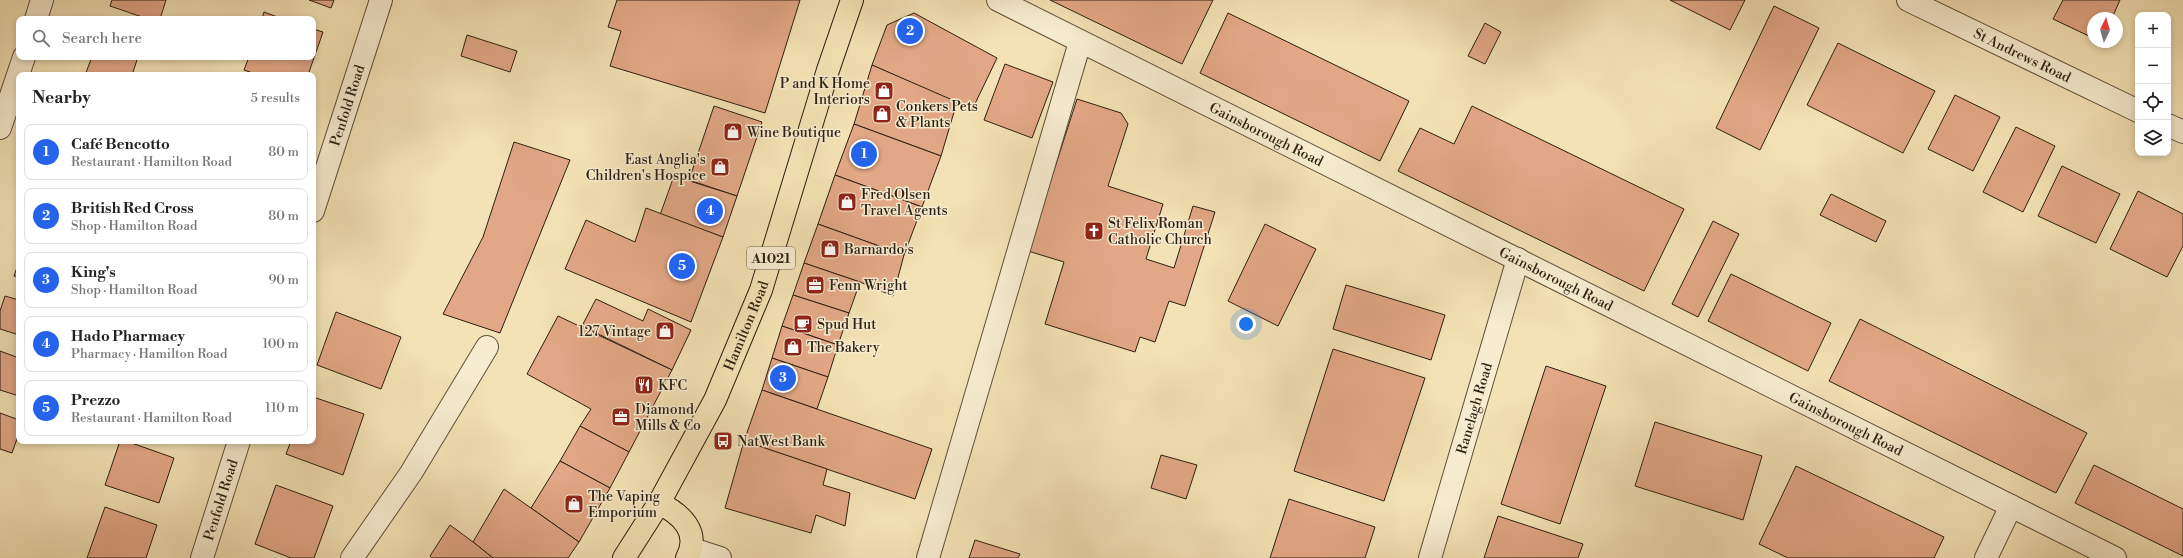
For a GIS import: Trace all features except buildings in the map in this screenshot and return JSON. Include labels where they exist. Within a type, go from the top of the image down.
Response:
[{"type":"main road","name":"Hamilton Road","points":[[624,558],[659,503],[715,400],[761,290],[828,70],[852,0]]},
{"type":"main road","points":[[659,503],[677,513],[685,522],[691,535],[689,554]]},
{"type":"street","points":[[37,16],[42,0]]},
{"type":"street","name":"Penfold Road","points":[[316,202],[381,0]]},
{"type":"street","name":"Gainsborough Road","points":[[998,0],[2115,558]]},
{"type":"street","name":"St Andrews Road","points":[[1908,0],[2135,110]]},
{"type":"street","points":[[928,558],[1080,42]]},
{"type":"street","points":[[19,72],[23,60]]},
{"type":"street","points":[[0,128],[16,81]]},
{"type":"street","points":[[2171,126],[2183,132]]},
{"type":"street","name":"Ranelagh Road","points":[[1430,558],[1518,259]]},
{"type":"street","points":[[352,558],[411,473],[487,347]]},
{"type":"street","name":"Penfold Road","points":[[202,558],[238,444]]},
{"type":"street","points":[[1986,558],[2011,506]]},
{"type":"street","points":[[689,554],[720,558]]},
{"type":"place","name":"British Red Cross","points":[[910,31]]},
{"type":"place","name":"P and K Home Interiors","points":[[884,91]]},
{"type":"place","name":"Conkers Pets & Plants","points":[[882,114]]},
{"type":"place","name":"Wine Boutique","points":[[733,132]]},
{"type":"place","name":"Café Bencotto","points":[[864,154]]},
{"type":"place","name":"East Anglia's Children's Hospice","points":[[720,167]]},
{"type":"place","name":"Fred Olsen Travel Agents","points":[[847,202]]},
{"type":"place","name":"Hado Pharmacy","points":[[710,211]]},
{"type":"place","name":"St Felix Roman Catholic Church","points":[[1094,231]]},
{"type":"place","name":"Barnardo's","points":[[830,249]]},
{"type":"place","name":"Prezzo","points":[[682,266]]},
{"type":"place","name":"Fenn Wright","points":[[815,285]]},
{"type":"place","name":"Spud Hut","points":[[803,324]]},
{"type":"place","name":"127 Vintage","points":[[665,331]]},
{"type":"place","name":"The Bakery","points":[[793,347]]},
{"type":"place","name":"King's","points":[[783,378]]},
{"type":"place","name":"KFC","points":[[644,385]]},
{"type":"place","name":"Diamond Mills & Co","points":[[621,417]]},
{"type":"place","name":"NatWest Bank","points":[[723,441]]},
{"type":"place","name":"The Vaping Emporium","points":[[574,504]]}]
